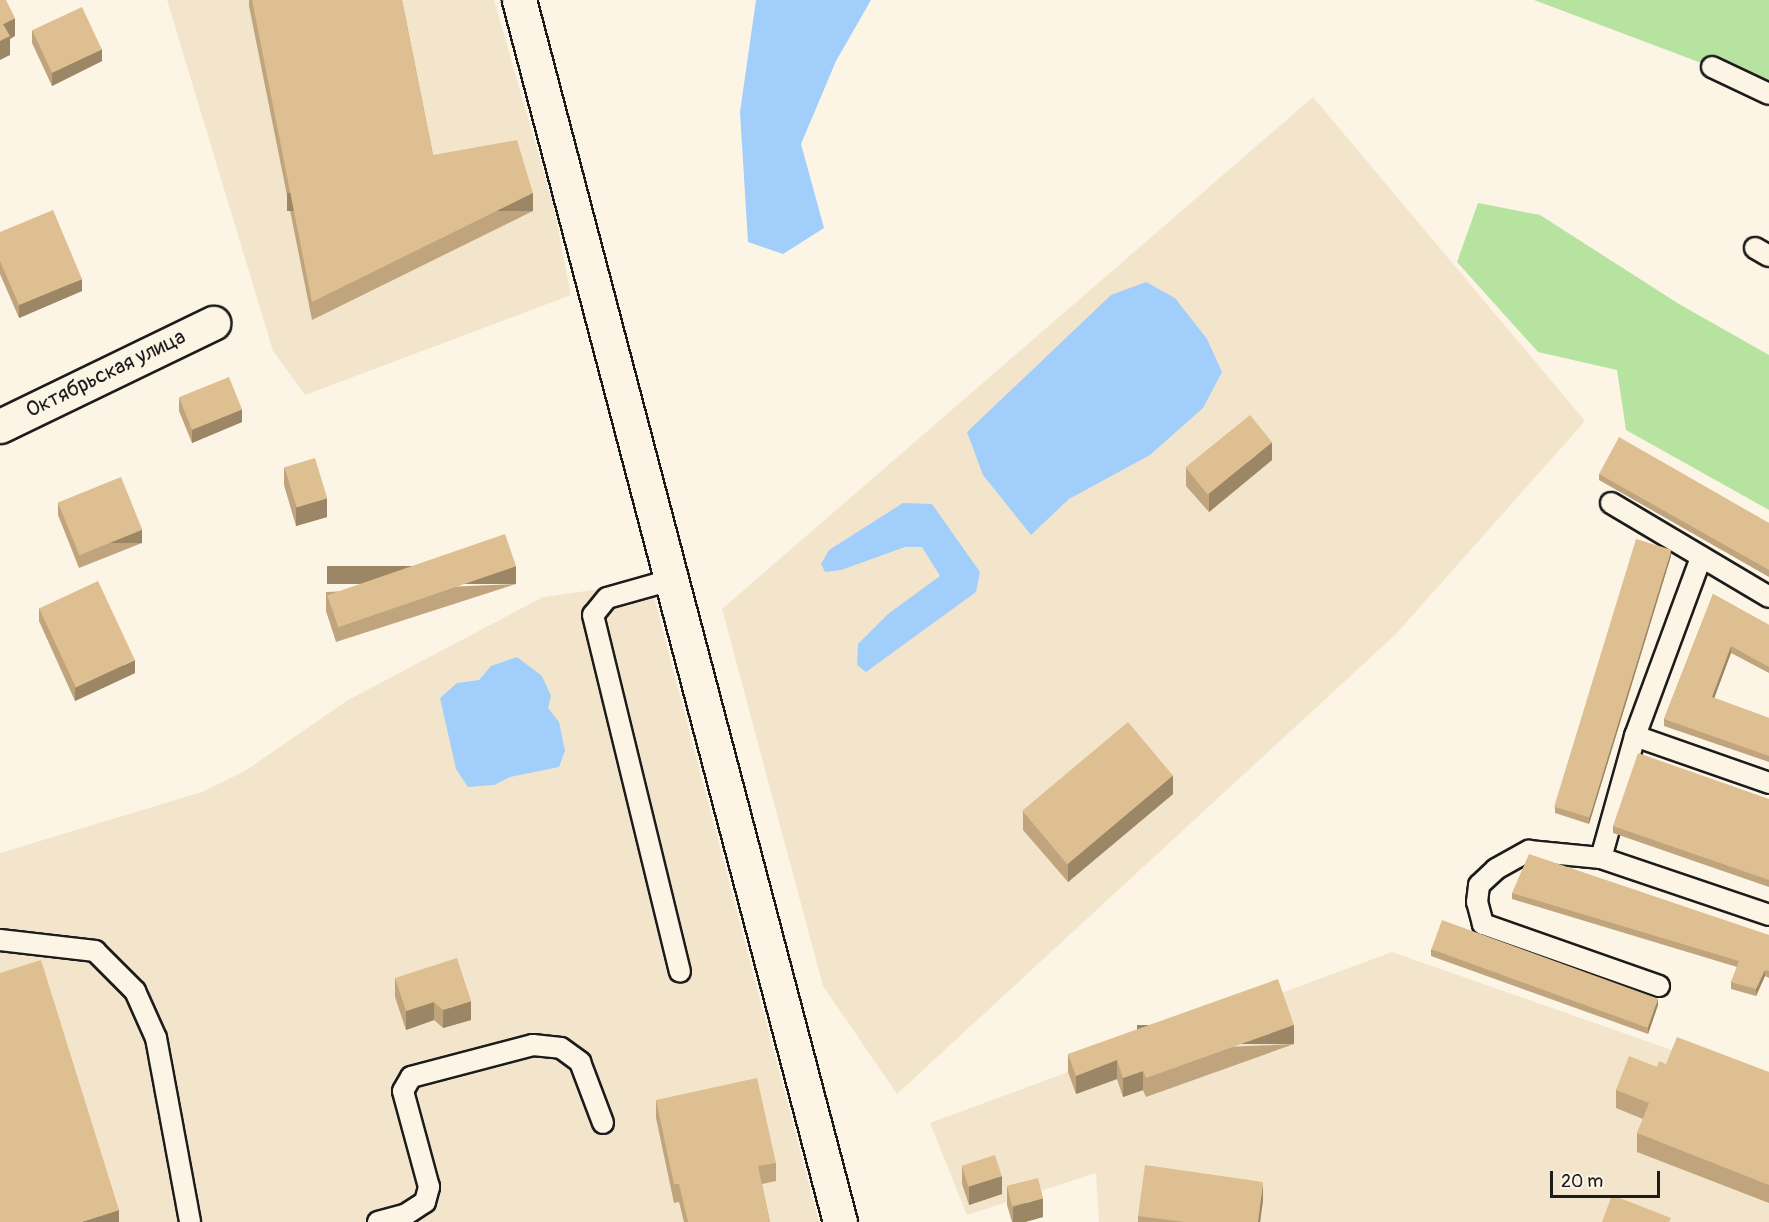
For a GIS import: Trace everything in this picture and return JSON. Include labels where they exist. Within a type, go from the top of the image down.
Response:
[{"type":"street","points":[[519,0],[840,1222]]},
{"type":"street","name":"Октябрьская улица","points":[[0,426],[213,323]]},
{"type":"lane","points":[[1712,67],[1769,94]]},
{"type":"lane","points":[[1611,503],[1769,597]]},
{"type":"lane","points":[[1601,858],[1635,736],[1701,558]]},
{"type":"lane","points":[[671,580],[607,597],[593,615],[680,972]]},
{"type":"lane","points":[[1635,736],[1769,783]]},
{"type":"lane","points":[[1659,987],[1483,924],[1477,902],[1479,885],[1512,859],[1529,851],[1601,858],[1769,915]]},
{"type":"lane","points":[[0,940],[95,951],[135,992],[156,1038],[190,1222]]},
{"type":"lane","points":[[378,1222],[405,1215],[424,1202],[429,1187],[403,1091],[411,1077],[533,1045],[561,1047],[580,1062],[603,1123]]},
{"type":"shaded area","points":[[167,0],[494,0],[554,208],[571,295],[305,395],[273,351]]},
{"type":"shaded area","points":[[1313,97],[1585,421],[1396,634],[897,1094],[823,986],[722,609]]},
{"type":"shaded area","points":[[650,582],[819,1222],[0,1222],[0,853],[202,792],[245,771],[348,700],[543,597]]},
{"type":"shaded area","points":[[1392,952],[1769,1084],[1769,1222],[1099,1222],[1096,1173],[967,1215],[930,1123]]},
{"type":"green space","points":[[1534,0],[1769,0],[1769,94],[1712,67]]},
{"type":"green space","points":[[1478,203],[1540,215],[1679,304],[1769,355],[1769,510],[1626,430],[1617,370],[1538,352],[1457,262]]},
{"type":"water","points":[[756,0],[871,0],[836,61],[801,144],[824,228],[783,254],[748,242],[740,112]]},
{"type":"water","points":[[1146,282],[1175,298],[1207,339],[1222,372],[1203,408],[1150,455],[1069,499],[1031,535],[983,475],[967,432],[1111,295]]},
{"type":"water","points":[[903,503],[932,504],[980,572],[976,592],[866,672],[857,665],[858,644],[888,614],[940,576],[922,547],[905,547],[841,570],[825,572],[821,564],[829,550]]},
{"type":"water","points":[[517,657],[542,676],[551,696],[548,708],[559,722],[565,751],[559,767],[510,777],[494,785],[468,787],[456,769],[440,698],[457,683],[479,680],[491,666]]},
{"type":"building","points":[[0,0],[6,0],[15,18],[3,24],[10,36],[0,41]]},
{"type":"building","points":[[252,0],[402,0],[433,155],[517,140],[533,193],[312,302]]},
{"type":"building","points":[[82,7],[102,50],[52,73],[32,30]]},
{"type":"building","points":[[53,210],[82,279],[19,305],[0,261],[0,232]]},
{"type":"building","points":[[229,377],[242,409],[192,430],[179,397]]},
{"type":"building","points":[[1250,415],[1272,442],[1208,494],[1185,467]]},
{"type":"building","points":[[1619,437],[1769,523],[1769,570],[1599,474]]},
{"type":"building","points":[[315,458],[327,498],[297,508],[284,467]]},
{"type":"building","points":[[121,477],[142,530],[79,555],[58,502]]},
{"type":"building","points":[[505,534],[516,566],[338,627],[327,595]]},
{"type":"building","points":[[1636,539],[1671,550],[1590,818],[1554,807]]},
{"type":"building","points":[[98,581],[135,660],[76,687],[39,608]]},
{"type":"building","points":[[1713,594],[1769,625],[1769,667],[1731,646],[1712,697],[1769,718],[1769,756],[1664,719]]},
{"type":"building","points":[[1128,722],[1173,776],[1067,864],[1022,811]]},
{"type":"building","points":[[1638,753],[1769,799],[1769,880],[1613,826]]},
{"type":"building","points":[[1529,854],[1769,935],[1769,971],[1765,970],[1756,989],[1731,982],[1739,961],[1512,893]]},
{"type":"building","points":[[1442,920],[1658,999],[1648,1028],[1431,949]]},
{"type":"building","points":[[457,958],[471,1001],[443,1010],[434,1002],[406,1011],[395,978]]},
{"type":"building","points":[[41,960],[119,1210],[81,1222],[0,1222],[0,973]]},
{"type":"building","points":[[1278,979],[1294,1025],[1146,1078],[1143,1071],[1123,1078],[1117,1060],[1076,1076],[1068,1054]]},
{"type":"building","points":[[1677,1037],[1769,1072],[1769,1185],[1637,1133],[1649,1103],[1616,1090],[1629,1056],[1657,1067],[1659,1061],[1666,1064]]},
{"type":"building","points":[[757,1078],[776,1163],[758,1166],[770,1222],[688,1222],[679,1184],[674,1184],[656,1100]]},
{"type":"building","points":[[995,1155],[1002,1176],[969,1187],[962,1166]]},
{"type":"building","points":[[1145,1165],[1263,1182],[1258,1222],[1184,1222],[1138,1216]]},
{"type":"building","points":[[1038,1178],[1043,1198],[1012,1206],[1007,1186]]},
{"type":"building","points":[[1612,1195],[1671,1218],[1669,1222],[1602,1222]]}]
